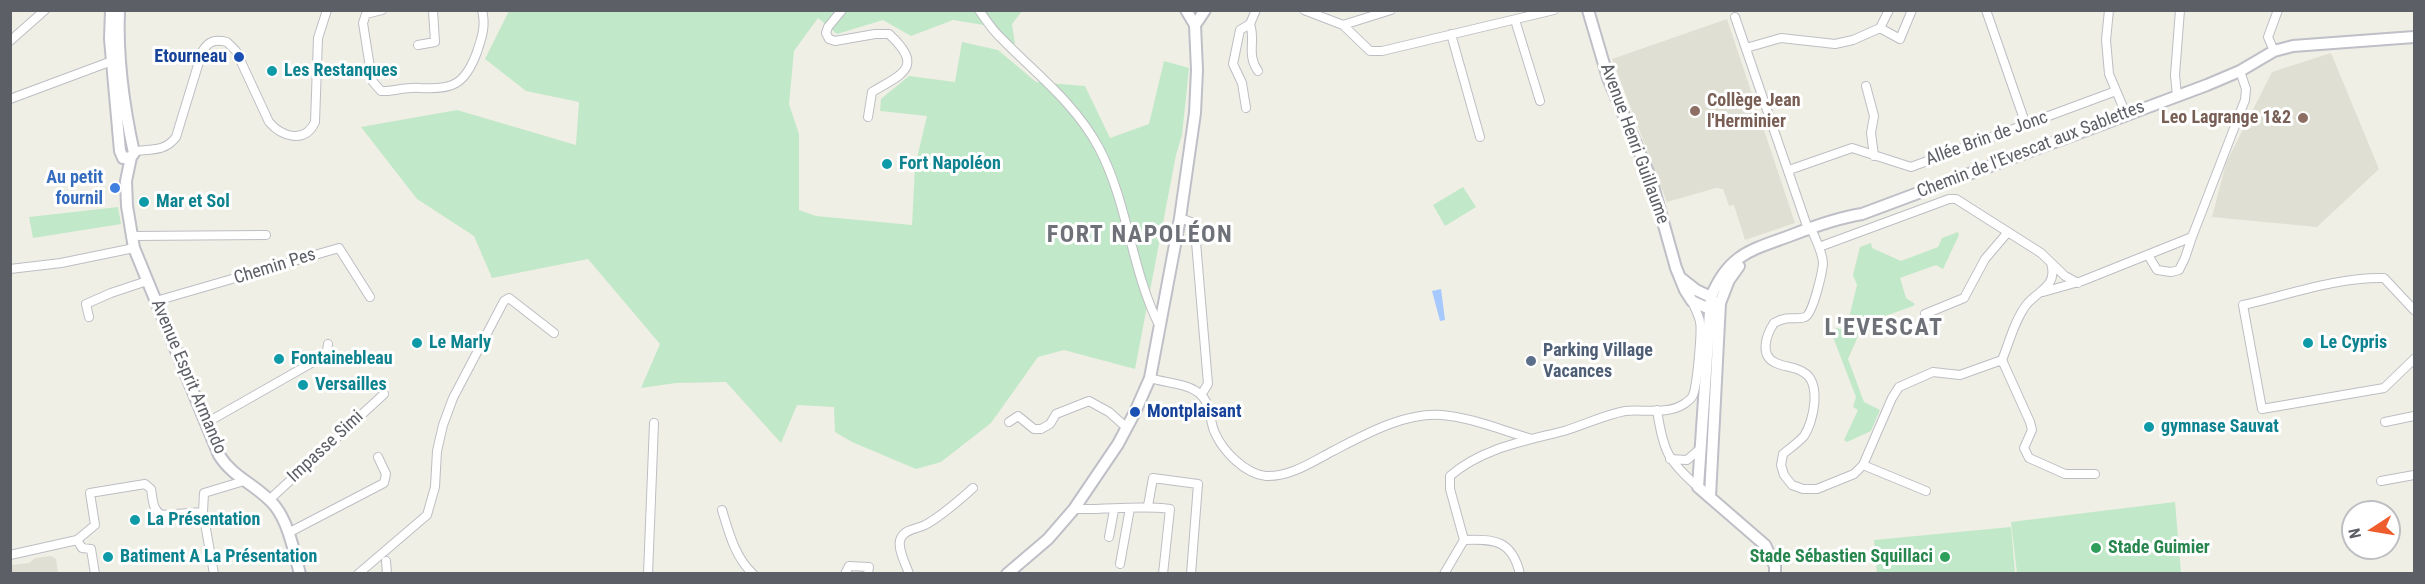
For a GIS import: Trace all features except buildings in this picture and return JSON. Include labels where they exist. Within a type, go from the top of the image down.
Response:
[{"type":"street","points":[[10,40],[45,10]]},
{"type":"street","points":[[111,10],[110,39],[120,152],[123,158],[163,148],[172,143],[176,137],[202,52],[206,45],[216,40],[227,42],[236,51],[269,122],[275,130],[288,136],[310,130],[315,122],[318,38],[327,10]]},
{"type":"street","name":"Avenue Esprit Armando","points":[[119,10],[119,47],[132,154],[126,181],[134,248],[224,463],[269,500],[280,514],[300,573]]},
{"type":"street","points":[[382,10],[366,14],[363,23],[373,82],[381,91],[420,88],[432,90],[449,87],[462,78],[474,58],[484,32],[482,10]]},
{"type":"street","points":[[418,45],[435,42],[433,10]]},
{"type":"street","points":[[842,10],[828,27],[826,33],[829,39],[835,41],[889,34],[905,50],[908,59],[903,73],[872,92],[868,117]]},
{"type":"street","points":[[979,10],[999,37],[1070,104],[1099,148],[1124,215],[1150,307],[1159,325]]},
{"type":"street","points":[[1007,573],[1048,539],[1074,509],[1127,428],[1150,378],[1180,218],[1195,113],[1197,70],[1195,25],[1186,10]]},
{"type":"street","points":[[1195,25],[1205,10]]},
{"type":"street","points":[[1246,108],[1242,83],[1233,64],[1240,30],[1250,24],[1256,10]]},
{"type":"street","points":[[1304,10],[1342,25],[1370,51],[1382,51],[1554,10]]},
{"type":"street","points":[[1342,25],[1391,10]]},
{"type":"street","name":"Avenue Henri Guillaume","points":[[1464,540],[1450,489],[1450,476],[1459,468],[1491,452],[1529,438],[1564,431],[1624,411],[1665,410],[1684,404],[1694,394],[1701,323],[1680,277],[1659,204],[1641,153],[1608,78],[1588,10]]},
{"type":"street","points":[[1746,48],[1781,38],[1835,44],[1853,40],[1880,28],[1889,10]]},
{"type":"street","points":[[1880,28],[1900,39],[1912,10]]},
{"type":"street","points":[[1986,10],[2026,125]]},
{"type":"street","points":[[2109,10],[2106,40],[2109,74],[2126,114]]},
{"type":"street","points":[[2177,96],[2175,75],[2180,10]]},
{"type":"street","points":[[2274,51],[2268,37],[2278,10]]},
{"type":"street","points":[[1735,17],[1809,228],[1819,247],[1823,264],[1812,309],[1808,316],[1802,318],[1790,316],[1774,323],[1765,342],[1767,353],[1773,362],[1803,372],[1812,379],[1815,390],[1813,412],[1803,437],[1783,454],[1781,465],[1784,475],[1792,485],[1803,489],[1817,489],[1854,474],[1863,465],[1899,387],[1933,372],[1960,375],[2002,360],[2027,305],[2043,292],[2054,272],[2051,263]]},
{"type":"street","points":[[1515,21],[1540,101]]},
{"type":"street","points":[[1250,24],[1253,31],[1251,60],[1258,71]]},
{"type":"street","points":[[1451,34],[1480,137]]},
{"type":"street","name":"Chemin de l'Evescat aux Sablettes","points":[[1714,304],[1721,277],[1751,249],[1833,219],[1871,211],[2177,96],[2240,71],[2274,51],[2293,46],[2415,37]]},
{"type":"street","points":[[10,99],[112,61]]},
{"type":"street","points":[[2148,255],[2157,270],[2171,272],[2179,270],[2185,258],[2245,100],[2246,89],[2240,71]]},
{"type":"street","points":[[1866,86],[1874,116],[1871,133],[1875,156]]},
{"type":"street","name":"Allée Brin de Jonc","points":[[1789,170],[1852,148],[1911,167],[2116,91]]},
{"type":"street","points":[[1819,247],[1949,199],[1961,202],[2042,253],[2051,263],[2078,283]]},
{"type":"street","points":[[1180,218],[1191,222],[1195,230],[1208,384],[1202,395]]},
{"type":"street","points":[[1925,314],[1964,298],[1985,259],[2008,232]]},
{"type":"street","points":[[131,236],[266,235]]},
{"type":"street","points":[[2043,292],[2078,283],[2192,237]]},
{"type":"street","points":[[10,269],[134,248]]},
{"type":"street","name":"Chemin Pes","points":[[156,301],[339,248],[370,297]]},
{"type":"street","points":[[1680,277],[1714,304]]},
{"type":"street","points":[[2415,310],[2384,278],[2331,284],[2243,305],[2262,409],[2384,388],[2415,359]]},
{"type":"street","points":[[89,317],[86,304],[147,281]]},
{"type":"street","points":[[358,573],[427,515],[435,487],[437,451],[443,425],[453,398],[504,301],[508,298],[554,333]]},
{"type":"street","points":[[1692,301],[1714,304]]},
{"type":"street","points":[[1710,497],[1715,393],[1714,304]]},
{"type":"street","points":[[1698,487],[1714,304]]},
{"type":"street","points":[[206,423],[315,361],[327,351],[328,344]]},
{"type":"street","points":[[2002,360],[2030,422],[2032,430],[2024,448],[2029,458],[2065,474],[2095,474]]},
{"type":"street","points":[[1150,378],[1193,390],[1202,395],[1219,440],[1242,466],[1264,476],[1297,470],[1380,428],[1420,417],[1441,415],[1529,438]]},
{"type":"street","name":"Impasse Simi","points":[[269,500],[384,394]]},
{"type":"street","points":[[1009,422],[1018,416],[1034,429],[1041,429],[1050,424],[1056,414],[1089,401],[1109,412],[1127,428]]},
{"type":"street","points":[[1657,410],[1662,443],[1670,459],[1698,487],[1765,545],[1775,566],[1775,573]]},
{"type":"street","points":[[2385,422],[2415,416]]},
{"type":"street","points":[[648,573],[654,423]]},
{"type":"street","points":[[1670,459],[1687,460],[1702,447]]},
{"type":"street","points":[[288,533],[384,483],[386,474],[378,458]]},
{"type":"street","points":[[1863,465],[1926,491]]},
{"type":"street","points":[[2381,482],[2415,475]]},
{"type":"street","points":[[1148,506],[1153,478],[1198,484],[1191,573]]},
{"type":"street","points":[[214,573],[203,512],[204,493],[244,481]]},
{"type":"street","points":[[10,555],[77,540],[95,525],[90,493],[145,484],[151,489],[153,507],[162,515],[203,512]]},
{"type":"street","points":[[909,573],[899,545],[905,532],[924,525],[945,512],[974,488]]},
{"type":"street","points":[[1074,509],[1114,510],[1148,506],[1170,509],[1163,573]]},
{"type":"street","points":[[1120,564],[1130,508]]},
{"type":"street","points":[[722,510],[743,564],[753,573]]},
{"type":"street","points":[[1109,537],[1114,510]]},
{"type":"street","points":[[77,540],[82,548],[91,549],[95,573]]},
{"type":"street","points":[[1444,573],[1464,540],[1498,541],[1510,550],[1520,573]]},
{"type":"street","points":[[386,561],[387,573]]},
{"type":"street","points":[[845,573],[849,566],[859,566],[869,567],[868,573]]},
{"type":"shaded area","name":"Collège Jean l'Herminier","points":[[1727,19],[1795,223],[1745,240],[1734,205],[1729,206],[1723,189],[1716,188],[1667,202],[1612,59]]},
{"type":"shaded area","name":"Leo Lagrange 1&2","points":[[2331,53],[2379,169],[2317,227],[2212,217],[2226,163],[2272,72]]},
{"type":"shaded area","points":[[51,556],[56,559],[58,573],[11,573],[11,563],[13,565],[29,563],[35,558]]},
{"type":"green space","points":[[509,11],[1022,11],[1012,24],[1015,44],[1011,44],[996,27],[953,20],[911,36],[883,20],[837,34],[818,18],[794,51],[789,104],[799,134],[799,210],[816,216],[912,225],[915,166],[927,116],[880,111],[881,99],[909,76],[955,82],[962,42],[998,50],[1036,82],[1085,86],[1110,138],[1149,124],[1164,61],[1189,68],[1182,135],[1176,155],[1135,369],[1064,350],[1038,357],[991,423],[941,462],[916,469],[852,442],[835,432],[834,407],[797,405],[781,443],[726,382],[676,383],[641,388],[660,344],[588,259],[492,278],[474,236],[417,199],[361,127],[457,110],[576,145],[579,102],[526,91],[485,59]]},
{"type":"green space","points":[[1463,187],[1476,207],[1445,226],[1433,205]]},
{"type":"green space","points":[[118,207],[121,224],[33,238],[29,217]]},
{"type":"green space","points":[[1958,232],[1959,235],[1943,269],[1936,265],[1900,278],[1906,298],[1915,304],[1913,306],[1871,321],[1874,335],[1863,325],[1848,359],[1864,402],[1880,410],[1871,431],[1847,442],[1844,440],[1858,410],[1853,407],[1856,397],[1833,337],[1836,328],[1846,330],[1857,285],[1853,275],[1860,247],[1871,243],[1872,248],[1901,261],[1938,247],[1942,238]]},
{"type":"green space","name":"Stade Guimier","points":[[2175,502],[2181,573],[2017,573],[2011,522]]},
{"type":"green space","name":"Stade Sébastien Squillaci","points":[[2011,527],[2015,573],[1877,573],[1874,540]]},
{"type":"water","points":[[1441,289],[1445,320],[1440,321],[1432,291]]},
{"type":"place","name":"Etourneau","points":[[239,57]]},
{"type":"place","name":"Les Restanques","points":[[272,71]]},
{"type":"place","name":"Collège Jean l'Herminier","points":[[1695,111]]},
{"type":"place","name":"Leo Lagrange 1&2","points":[[2303,118]]},
{"type":"place","name":"Fort Napoléon","points":[[887,164]]},
{"type":"place","name":"Au petit fournil","points":[[115,188]]},
{"type":"place","name":"Mar et Sol","points":[[144,202]]},
{"type":"place","name":"Le Marly","points":[[417,343]]},
{"type":"place","name":"Le Cypris","points":[[2308,343]]},
{"type":"place","name":"Fontainebleau","points":[[279,359]]},
{"type":"place","name":"Parking Village Vacances","points":[[1531,361]]},
{"type":"place","name":"Versailles","points":[[303,385]]},
{"type":"place","name":"Montplaisant","points":[[1135,412]]},
{"type":"place","name":"gymnase Sauvat","points":[[2149,427]]},
{"type":"place","name":"La Présentation","points":[[135,520]]},
{"type":"place","name":"Stade Guimier","points":[[2096,548]]},
{"type":"place","name":"Batiment A La Présentation","points":[[108,557]]},
{"type":"place","name":"Stade Sébastien Squillaci","points":[[1945,557]]},
{"type":"district","name":"FORT NAPOLÉON","points":[[1140,236]]},
{"type":"district","name":"L'EVESCAT","points":[[1884,329]]}]
